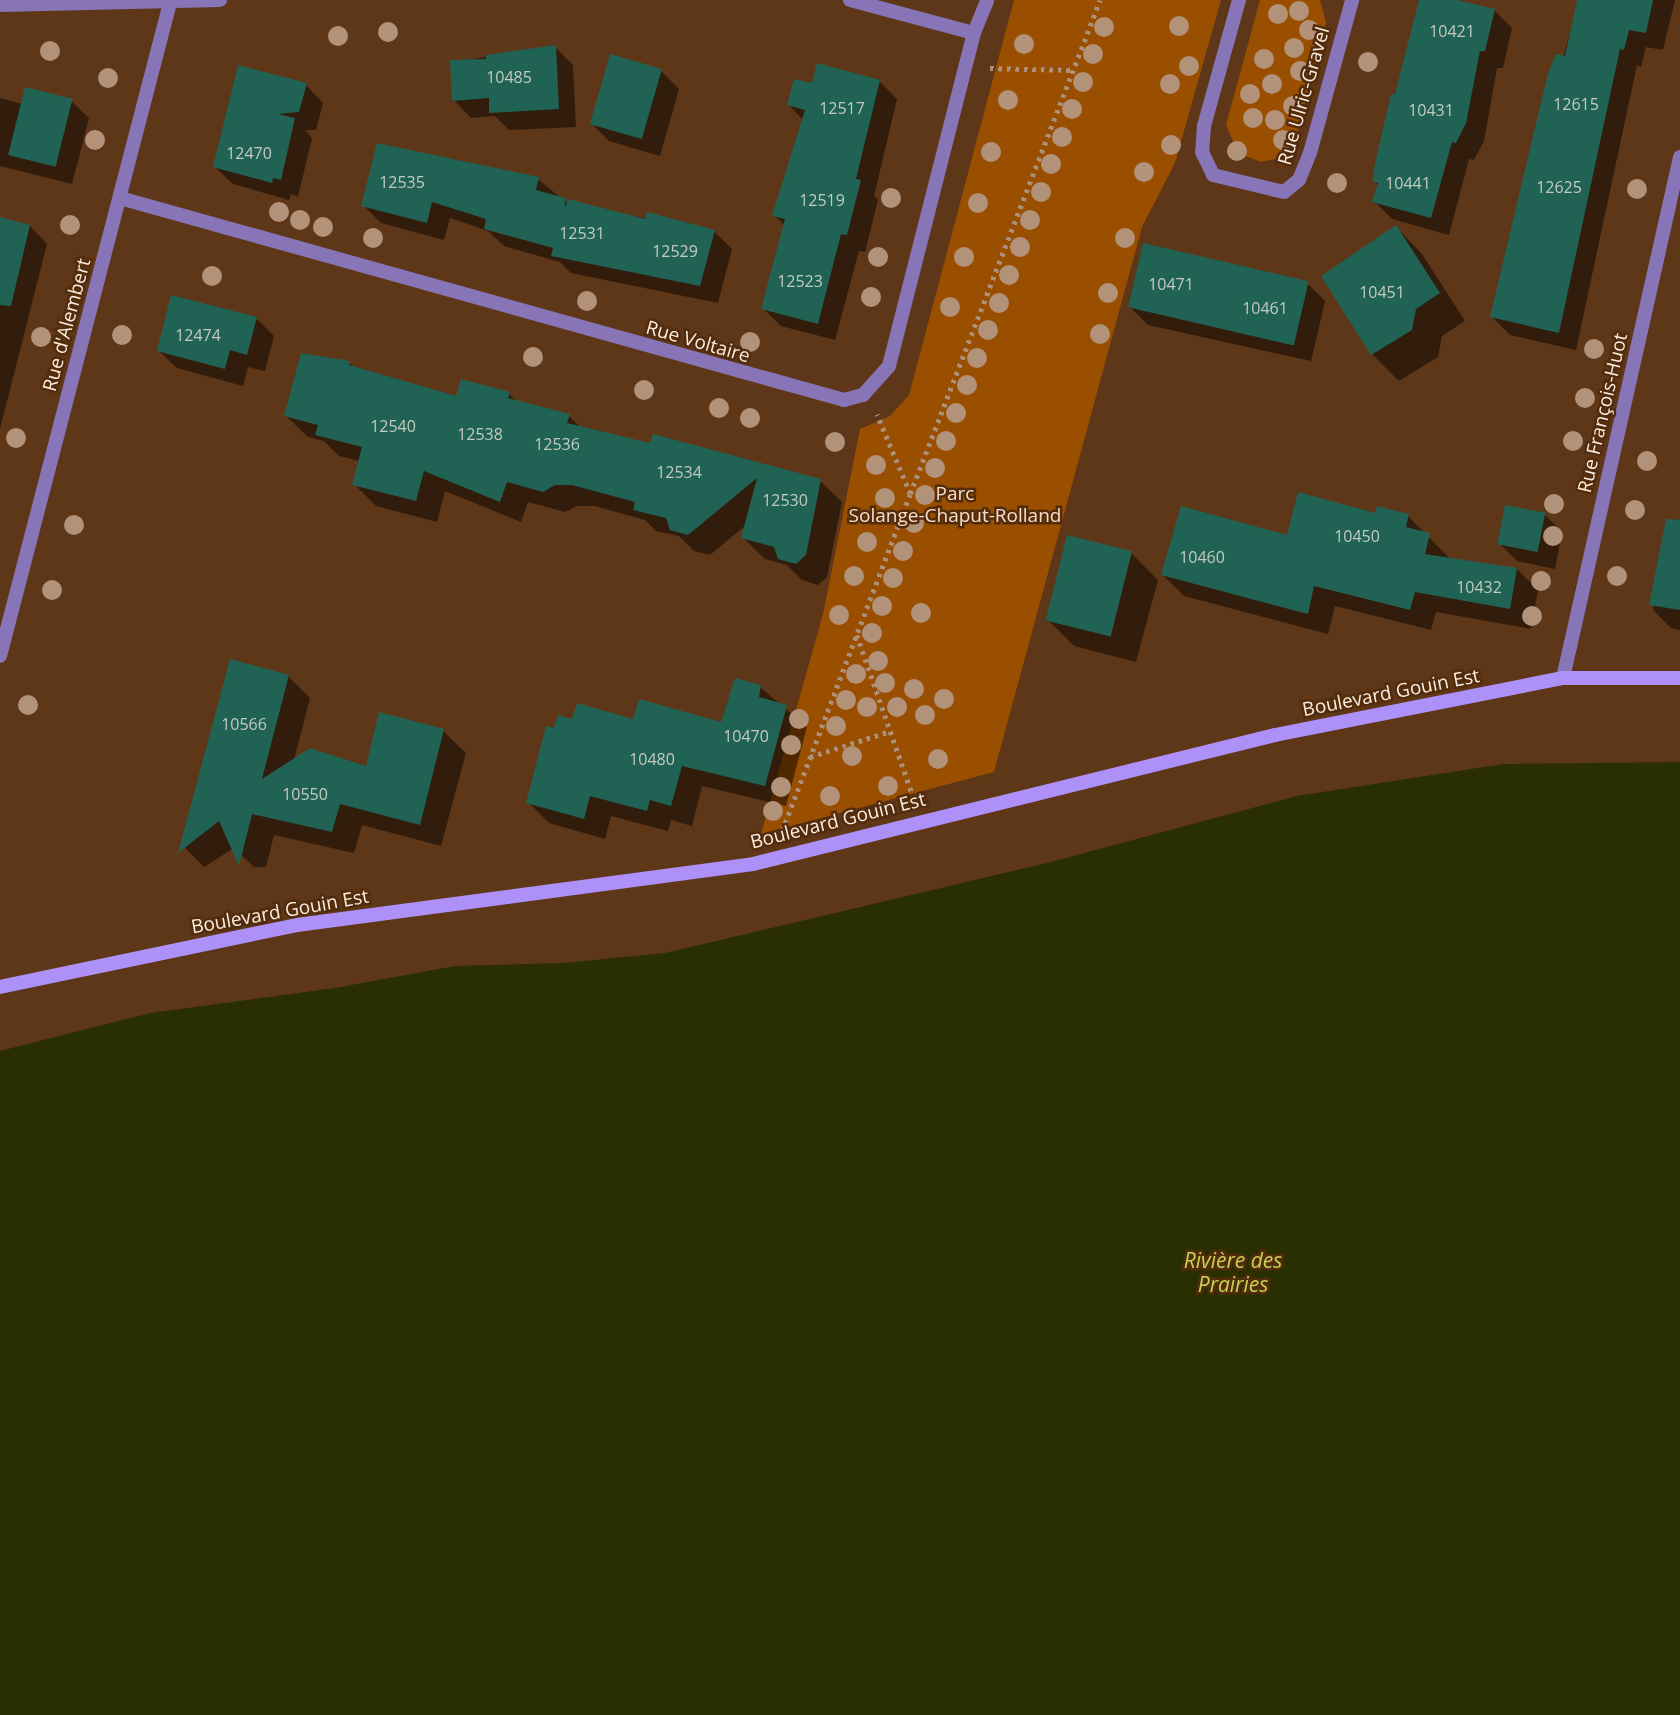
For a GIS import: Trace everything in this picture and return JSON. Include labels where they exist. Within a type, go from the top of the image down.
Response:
[{"type":"street","points":[[0,5],[170,4],[220,0]]},
{"type":"street","points":[[850,0],[974,33]]},
{"type":"street","points":[[863,395],[889,366],[974,33],[988,0]]},
{"type":"street","name":"Rue Ulric-Gravel","points":[[1239,0],[1205,126],[1202,152],[1213,175],[1284,192],[1300,180],[1310,153],[1352,0]]},
{"type":"street","name":"Rue d'Alembert","points":[[0,656],[170,4]]},
{"type":"street","name":"Rue François-Huot","points":[[1563,678],[1680,157]]},
{"type":"street","name":"Rue Voltaire","points":[[120,198],[823,398],[844,400],[863,395]]},
{"type":"street","name":"Boulevard Gouin Est","points":[[0,987],[297,925],[649,880],[771,858],[1275,735],[1563,678],[1680,678]]},
{"type":"path","points":[[771,858],[1100,0]]},
{"type":"path","points":[[965,67],[1073,70]]},
{"type":"path","points":[[863,395],[881,421],[910,494]]},
{"type":"path","points":[[857,634],[921,820]]},
{"type":"path","points":[[810,757],[890,730]]},
{"type":"green space","name":"Parc Solange-Chaput-Rolland","points":[[1014,0],[1221,0],[1175,163],[1142,227],[994,772],[761,834],[823,614],[860,429],[890,416],[909,395]]},
{"type":"green space","points":[[1260,0],[1320,0],[1326,22],[1296,139],[1279,158],[1261,162],[1238,153],[1226,125]]},
{"type":"water","name":"Rivière des Prairies","points":[[1680,762],[1680,1715],[0,1715],[0,1051],[150,1013],[335,988],[455,966],[564,963],[665,953],[1047,863],[1297,796],[1503,764]]},
{"type":"building","points":[[1419,0],[1457,0],[1495,9],[1485,51],[1480,51],[1466,123],[1456,143],[1452,142],[1431,218],[1372,202],[1378,183],[1373,182],[1374,168],[1391,94],[1395,94]]},
{"type":"building","points":[[1577,0],[1653,0],[1646,33],[1629,30],[1624,50],[1620,49],[1559,333],[1490,317],[1548,73],[1556,54],[1565,56]]},
{"type":"building","points":[[556,45],[559,109],[489,113],[489,98],[452,101],[450,60],[486,59],[486,55]]},
{"type":"building","points":[[610,54],[662,69],[642,139],[590,124]]},
{"type":"building","points":[[817,63],[880,80],[856,179],[861,180],[847,235],[841,234],[818,324],[761,309],[785,219],[772,216],[805,110],[787,105],[794,79],[812,83]]},
{"type":"building","points":[[238,65],[307,83],[299,112],[278,114],[295,118],[281,180],[273,178],[272,183],[213,167]]},
{"type":"building","points":[[25,87],[73,99],[56,167],[8,155]]},
{"type":"building","points":[[377,143],[539,177],[536,190],[565,198],[565,208],[568,199],[645,219],[647,212],[715,230],[700,286],[551,256],[553,248],[484,229],[486,219],[432,202],[427,223],[361,206]]},
{"type":"building","points":[[0,217],[30,225],[11,306],[0,305]]},
{"type":"building","points":[[1396,225],[1440,293],[1416,309],[1412,330],[1371,355],[1321,276]]},
{"type":"building","points":[[1143,243],[1309,281],[1294,346],[1128,307]]},
{"type":"building","points":[[171,295],[257,317],[247,355],[230,350],[225,369],[157,351]]},
{"type":"building","points":[[301,353],[350,361],[349,365],[456,396],[461,379],[510,392],[508,398],[570,414],[567,423],[650,443],[653,434],[821,479],[806,555],[796,564],[778,559],[774,547],[741,538],[757,478],[688,535],[670,530],[666,518],[633,510],[635,502],[572,485],[555,485],[543,492],[507,482],[500,502],[424,471],[416,501],[352,485],[362,447],[315,435],[318,425],[284,416]]},
{"type":"building","points":[[1298,492],[1375,513],[1377,506],[1409,514],[1406,527],[1430,533],[1425,554],[1517,568],[1510,609],[1415,592],[1410,610],[1314,586],[1308,614],[1161,575],[1181,506],[1287,535]]},
{"type":"building","points":[[1505,505],[1545,513],[1538,552],[1497,544]]},
{"type":"building","points":[[1666,519],[1680,520],[1680,610],[1649,605]]},
{"type":"building","points":[[1067,535],[1132,551],[1111,637],[1046,620]]},
{"type":"building","points":[[230,659],[289,675],[262,779],[310,748],[366,766],[379,712],[444,729],[420,825],[340,804],[332,832],[252,814],[239,866],[219,821],[178,853]]},
{"type":"building","points":[[735,678],[761,685],[759,697],[787,705],[765,786],[682,766],[671,806],[650,800],[647,811],[590,796],[584,819],[526,803],[546,726],[554,728],[558,715],[572,719],[577,703],[633,719],[639,699],[721,722]]}]
